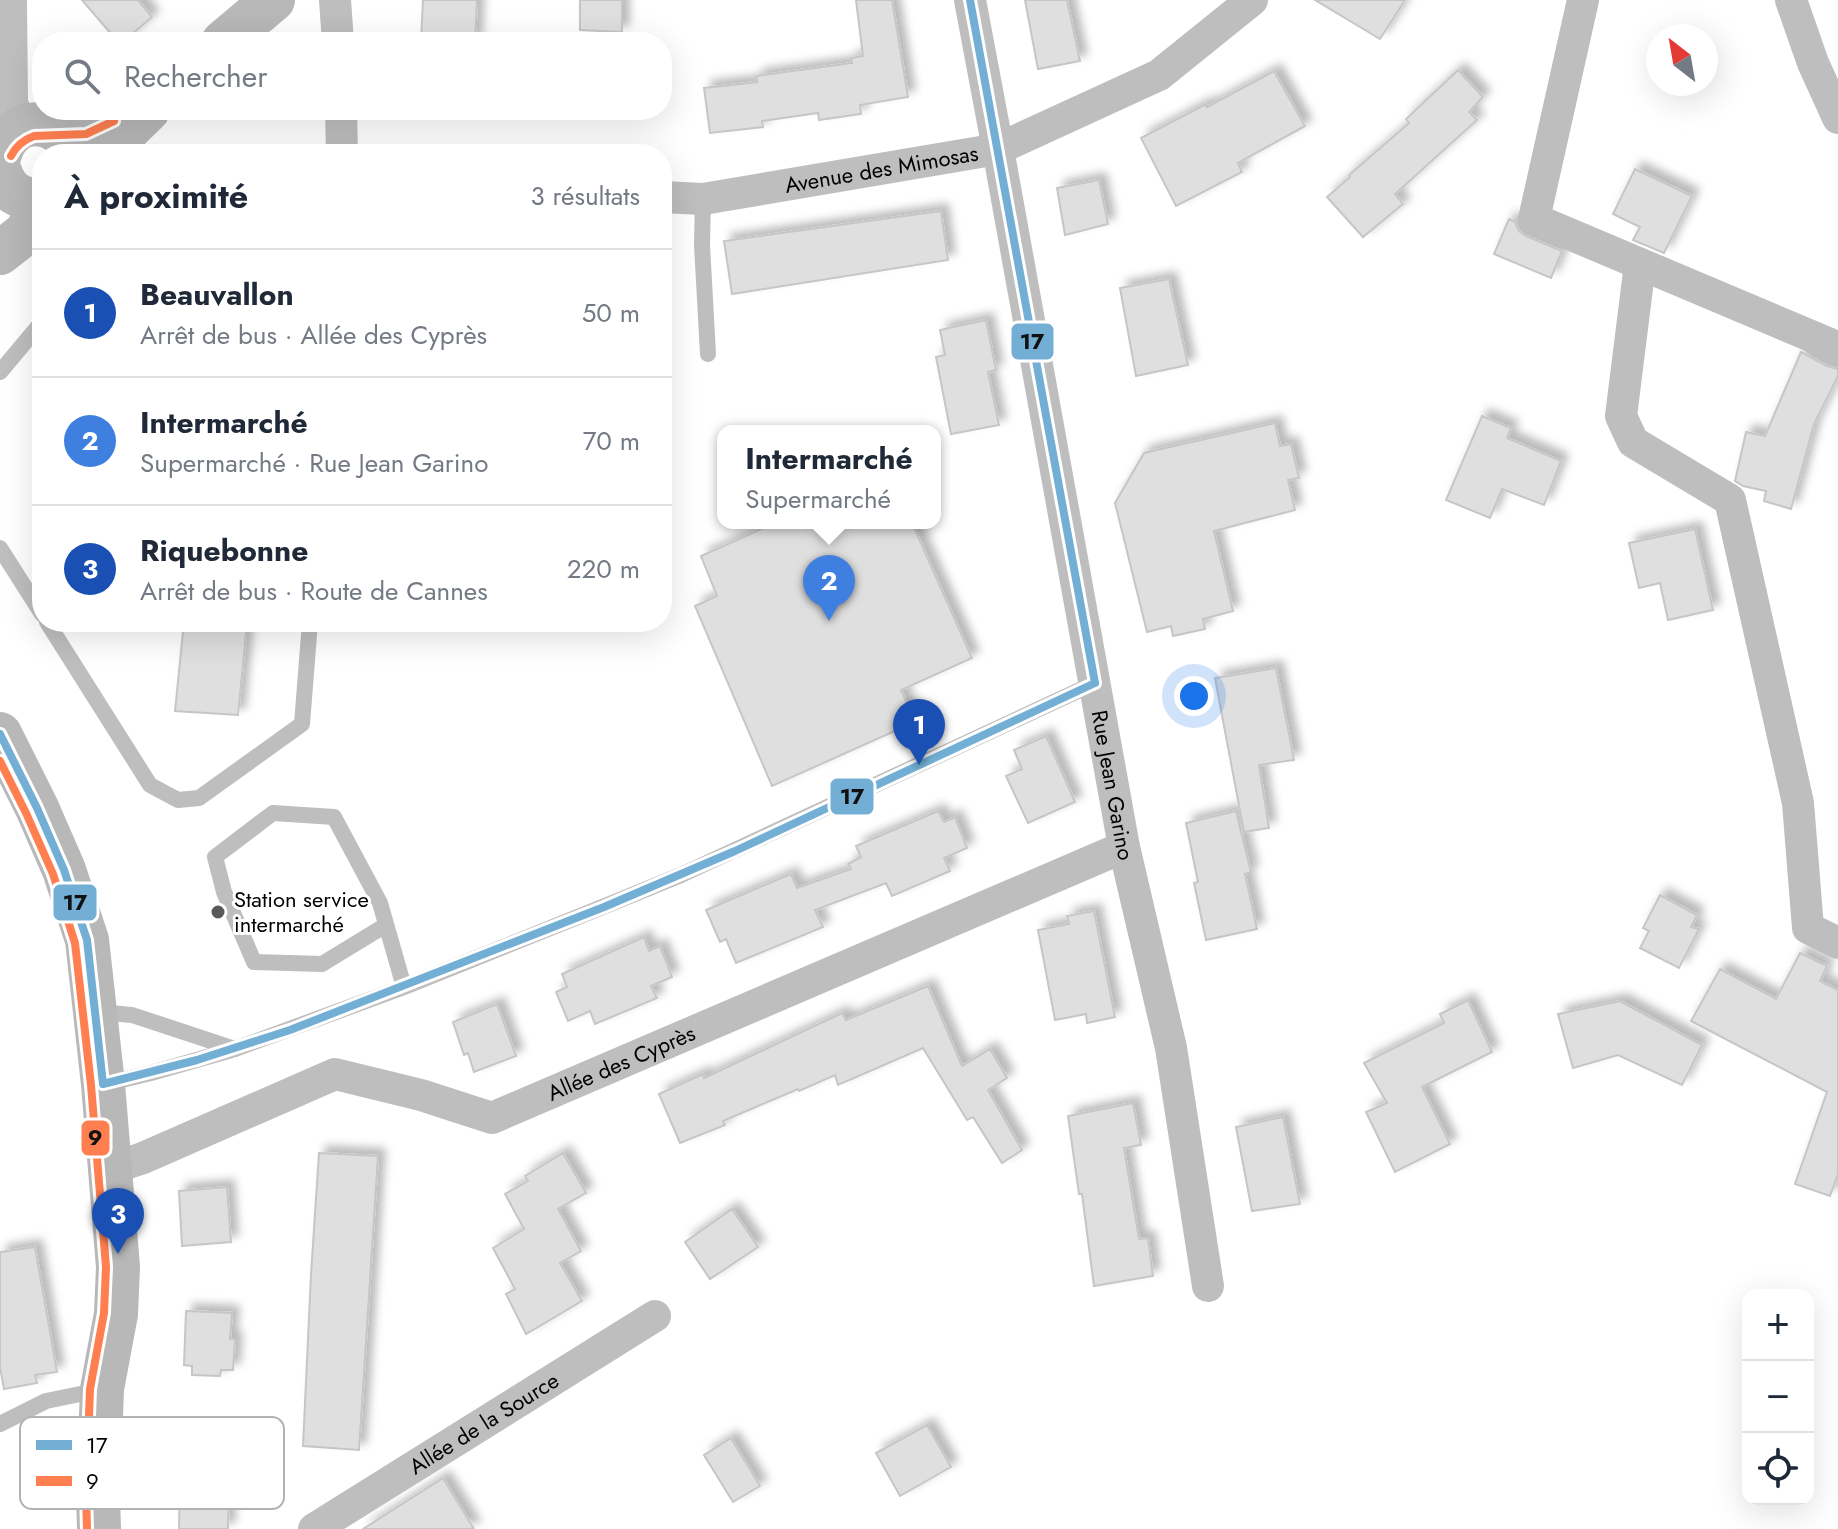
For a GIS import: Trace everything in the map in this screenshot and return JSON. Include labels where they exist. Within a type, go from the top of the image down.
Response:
[{"type":"main road","points":[[235,32],[273,0]]},
{"type":"main road","points":[[103,144],[135,120]]},
{"type":"main road","points":[[13,142],[84,122],[101,144]]},
{"type":"main road","points":[[0,171],[7,187],[17,196],[32,201]]},
{"type":"main road","points":[[0,253],[32,224]]},
{"type":"main road","points":[[0,734],[64,870],[87,940],[118,1267],[116,1314],[102,1389],[101,1417]]},
{"type":"main road","points":[[98,1509],[99,1529]]},
{"type":"street","points":[[11,0],[13,142]]},
{"type":"street","points":[[335,0],[337,32]]},
{"type":"street","name":"Rue Jean Garino","points":[[970,0],[1124,847],[1171,1048],[1208,1286]]},
{"type":"street","name":"Avenue des Mimosas","points":[[672,197],[703,199],[998,149],[1159,75],[1252,0]]},
{"type":"street","points":[[1583,0],[1534,219],[1838,350]]},
{"type":"street","points":[[1791,0],[1813,63],[1838,118]]},
{"type":"street","points":[[341,120],[342,144]]},
{"type":"street","points":[[1640,264],[1621,416],[1633,442],[1730,500],[1798,803],[1808,928],[1838,943]]},
{"type":"street","name":"Allée des Cyprès","points":[[110,1169],[143,1158],[335,1074],[421,1095],[492,1118],[1124,847]]},
{"type":"street","name":"Allée de la Source","points":[[314,1529],[655,1316]]},
{"type":"lane","points":[[703,199],[702,245],[708,354]]},
{"type":"lane","points":[[0,372],[32,334]]},
{"type":"lane","points":[[0,548],[32,598]]},
{"type":"lane","points":[[53,632],[150,785],[178,800],[199,798],[302,724],[309,632]]},
{"type":"lane","points":[[103,1084],[235,1049],[404,987],[681,875],[1095,683]]},
{"type":"lane","points":[[386,925],[322,964],[254,962],[224,892],[215,857],[273,813],[334,817],[380,903],[404,987]]},
{"type":"lane","points":[[95,1012],[132,1015],[235,1049]]},
{"type":"lane","points":[[0,1424],[46,1401],[102,1389]]},
{"type":"building","points":[[82,0],[138,0],[152,17],[135,32],[109,32]]},
{"type":"building","points":[[423,0],[477,0],[475,32],[421,32]]},
{"type":"building","points":[[580,0],[622,0],[622,32],[580,30]]},
{"type":"building","points":[[856,0],[892,0],[908,97],[860,105],[861,114],[819,120],[818,113],[762,121],[763,127],[710,133],[704,88],[757,82],[756,76],[852,63],[851,58],[863,56]]},
{"type":"building","points":[[1025,0],[1067,0],[1080,61],[1038,69]]},
{"type":"building","points":[[1315,0],[1405,0],[1380,39]]},
{"type":"building","points":[[1458,70],[1483,97],[1469,112],[1477,120],[1395,194],[1403,204],[1363,237],[1327,197],[1409,123],[1406,119]]},
{"type":"building","points":[[1274,71],[1305,126],[1238,163],[1242,172],[1176,206],[1141,138]]},
{"type":"building","points":[[1635,169],[1692,196],[1664,253],[1633,240],[1640,227],[1613,214]]},
{"type":"building","points":[[1099,180],[1108,224],[1065,235],[1057,188]]},
{"type":"building","points":[[941,211],[948,260],[732,294],[724,241]]},
{"type":"building","points":[[1509,219],[1526,236],[1562,251],[1551,278],[1494,254]]},
{"type":"building","points":[[1169,279],[1188,365],[1136,376],[1120,288]]},
{"type":"building","points":[[986,320],[996,370],[988,372],[999,425],[951,434],[936,357],[945,355],[940,330]]},
{"type":"building","points":[[1801,352],[1838,369],[1838,376],[1814,424],[1791,509],[1764,501],[1766,491],[1735,481],[1746,432],[1765,436]]},
{"type":"building","points":[[1482,416],[1511,428],[1507,438],[1561,461],[1544,505],[1502,489],[1490,518],[1446,500]]},
{"type":"building","points":[[1275,423],[1280,446],[1291,444],[1299,478],[1288,480],[1295,510],[1214,531],[1233,611],[1203,619],[1205,629],[1173,636],[1171,626],[1147,632],[1115,503],[1144,453]]},
{"type":"building","points":[[762,529],[915,529],[972,658],[901,690],[915,722],[772,786],[695,606],[717,596],[701,556]]},
{"type":"building","points":[[1695,529],[1713,610],[1668,620],[1660,583],[1639,588],[1629,543]]},
{"type":"building","points":[[183,632],[246,632],[238,715],[175,711]]},
{"type":"building","points":[[1276,668],[1294,760],[1259,765],[1269,828],[1244,832],[1215,678]]},
{"type":"building","points":[[1046,736],[1075,802],[1028,823],[1006,776],[1022,769],[1014,750]]},
{"type":"building","points":[[938,811],[944,822],[955,817],[967,848],[944,858],[950,871],[892,896],[886,883],[815,910],[823,927],[736,963],[726,939],[720,942],[706,910],[791,874],[797,888],[851,869],[848,864],[861,857],[856,846]]},
{"type":"building","points":[[1236,811],[1251,872],[1245,874],[1257,929],[1206,940],[1186,823]]},
{"type":"building","points":[[1660,895],[1697,915],[1691,927],[1699,929],[1679,968],[1640,948],[1649,931],[1643,928]]},
{"type":"building","points":[[1094,911],[1115,1017],[1087,1023],[1086,1014],[1055,1020],[1038,930],[1069,924],[1067,916]]},
{"type":"building","points":[[644,937],[649,951],[660,946],[672,977],[651,986],[657,998],[595,1024],[590,1011],[568,1021],[556,992],[567,987],[562,974]]},
{"type":"building","points":[[1800,953],[1827,966],[1820,981],[1838,990],[1838,1174],[1830,1196],[1795,1184],[1827,1092],[1691,1021],[1720,969],[1776,999]]},
{"type":"building","points":[[928,986],[962,1066],[990,1049],[1007,1078],[988,1090],[1022,1150],[1002,1163],[973,1117],[967,1120],[923,1048],[838,1085],[835,1075],[798,1089],[680,1143],[659,1094],[703,1074],[704,1078],[842,1013],[846,1020]]},
{"type":"building","points":[[1468,1000],[1492,1052],[1422,1087],[1450,1144],[1395,1172],[1366,1112],[1387,1103],[1364,1063],[1444,1023],[1440,1014]]},
{"type":"building","points":[[1620,1001],[1702,1045],[1682,1085],[1618,1055],[1573,1068],[1558,1014]]},
{"type":"building","points":[[497,1004],[516,1056],[474,1072],[468,1053],[464,1055],[453,1022]]},
{"type":"building","points":[[1133,1103],[1141,1145],[1124,1148],[1139,1239],[1148,1238],[1153,1276],[1094,1286],[1068,1116]]},
{"type":"building","points":[[1283,1117],[1300,1204],[1252,1211],[1236,1127]]},
{"type":"building","points":[[319,1153],[378,1156],[359,1450],[303,1446]]},
{"type":"building","points":[[563,1153],[586,1193],[558,1209],[581,1251],[560,1263],[582,1301],[526,1334],[506,1294],[515,1289],[493,1248],[524,1229],[505,1194],[528,1181],[525,1176]]},
{"type":"building","points":[[227,1187],[231,1242],[182,1246],[179,1191]]},
{"type":"building","points":[[732,1209],[758,1247],[710,1279],[685,1242]]},
{"type":"building","points":[[35,1247],[57,1372],[35,1375],[37,1383],[4,1389],[0,1367],[0,1252]]},
{"type":"building","points":[[186,1311],[232,1313],[230,1339],[235,1339],[233,1370],[221,1370],[220,1376],[192,1375],[192,1366],[184,1365]]},
{"type":"building","points":[[927,1425],[951,1467],[900,1496],[876,1453]]},
{"type":"building","points":[[731,1438],[760,1486],[733,1502],[704,1455]]},
{"type":"building","points":[[443,1478],[474,1529],[363,1529]]},
{"type":"building","points":[[179,1509],[228,1509],[228,1529],[179,1529]]},
{"type":"transit line","name":"17","points":[[970,0],[1095,683]]},
{"type":"transit line","name":"9","points":[[11,156],[20,144],[34,136],[86,134],[114,121]]},
{"type":"transit line","name":"17","points":[[103,1084],[197,1060],[290,1030],[604,907],[735,851],[1095,683]]},
{"type":"transit line","name":"17","points":[[0,734],[64,870],[87,940],[103,1084]]},
{"type":"transit line","name":"9","points":[[0,761],[53,874],[75,943],[91,1085],[106,1267],[104,1313],[90,1389],[89,1417]]},
{"type":"transit line","name":"9","points":[[86,1509],[87,1529]]},
{"type":"place","name":"Intermarché","points":[[829,621]]},
{"type":"place","name":"Beauvallon","points":[[919,765]]},
{"type":"place","name":"Station service intermarché","points":[[218,912]]},
{"type":"place","name":"Riquebonne","points":[[118,1254]]}]
